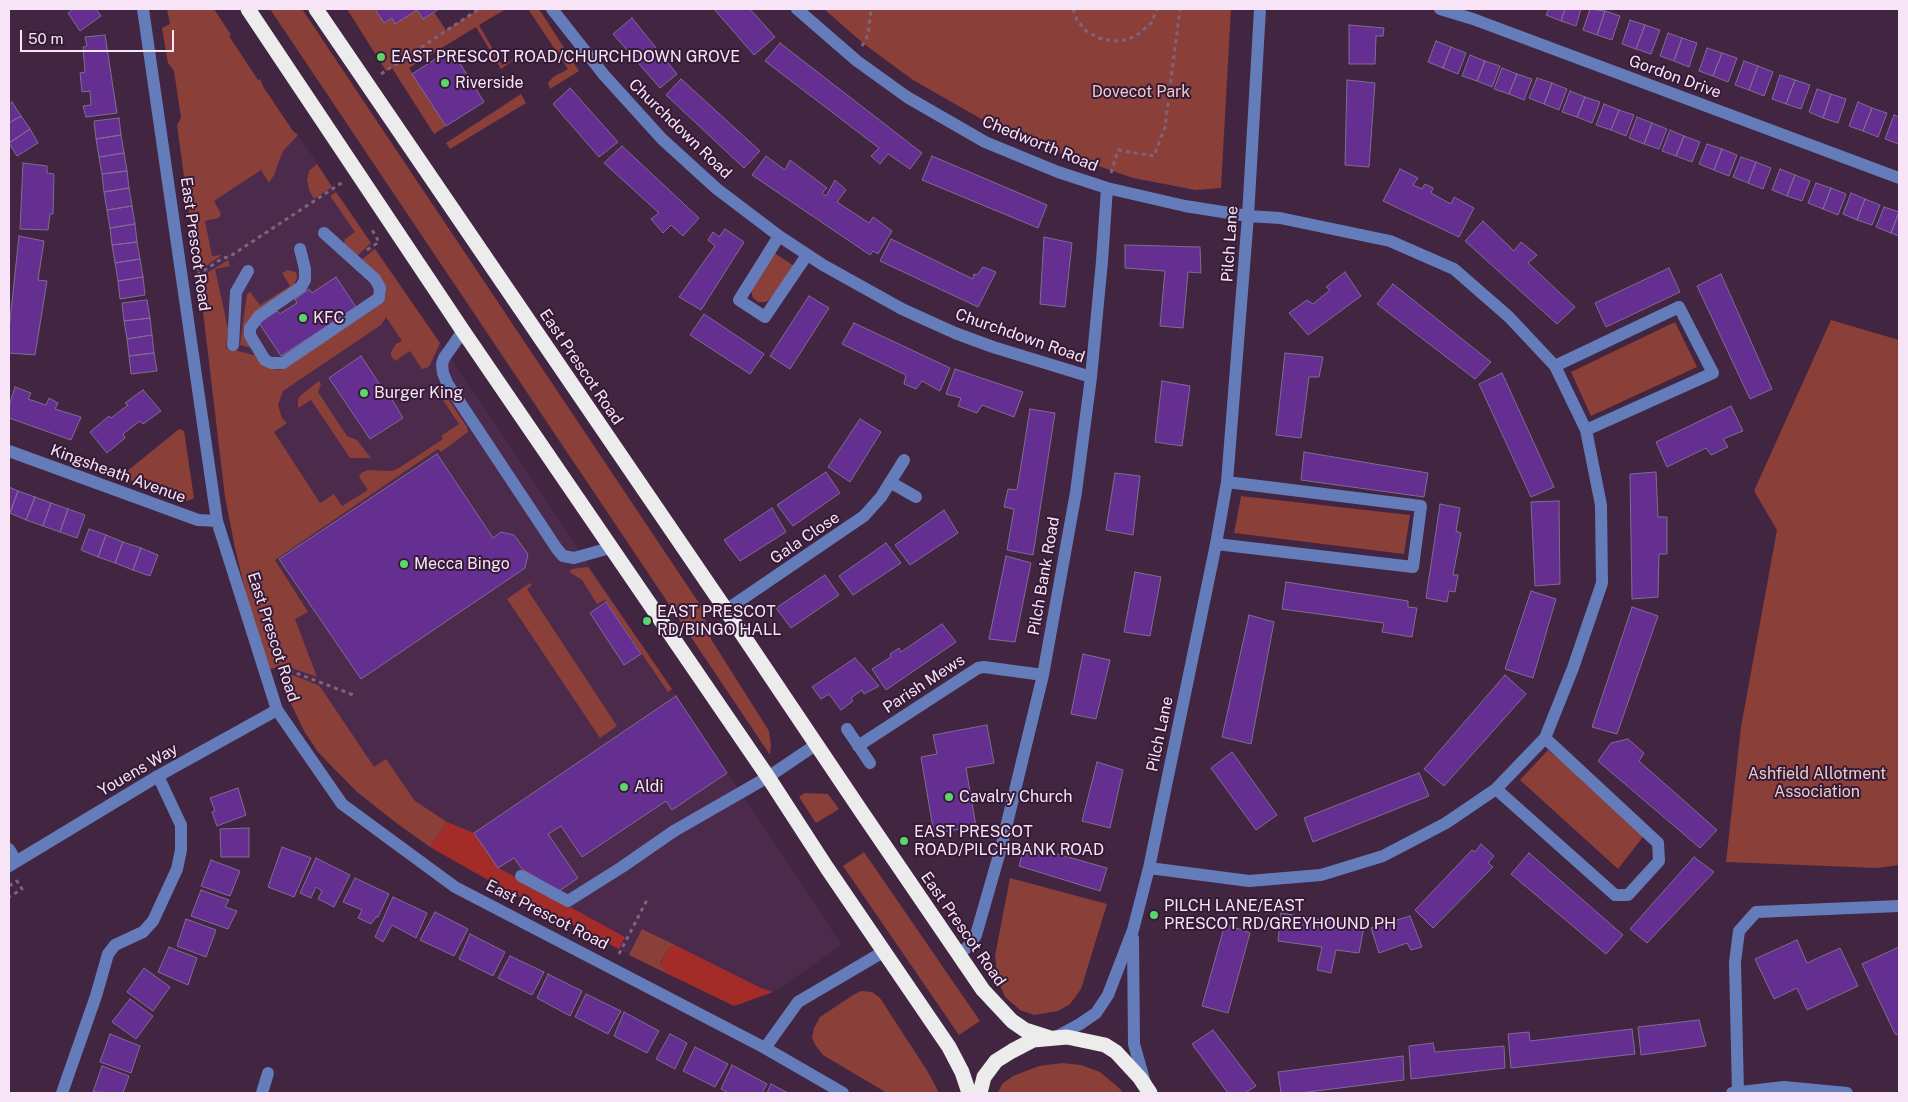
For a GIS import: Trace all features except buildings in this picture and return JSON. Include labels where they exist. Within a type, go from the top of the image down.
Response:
[{"type":"highway","points":[[248,9],[610,548],[768,777],[883,952],[949,1047],[962,1072],[969,1093]]},
{"type":"highway","name":"East Prescot Road","points":[[316,9],[983,990],[1012,1021],[1025,1030],[1052,1038]]},
{"type":"highway","points":[[980,1093],[984,1077],[996,1062],[1033,1040],[1067,1037],[1104,1045],[1116,1052],[1126,1061],[1148,1091]]},
{"type":"street","name":"East Prescot Road","points":[[143,9],[217,520],[277,710],[342,804],[455,887],[765,1048],[843,1093]]},
{"type":"street","name":"Churchdown Road","points":[[552,9],[604,75],[662,139],[717,189],[779,236],[807,255],[902,309],[955,333],[1033,361],[1091,377]]},
{"type":"street","name":"Chedworth Road","points":[[797,9],[853,57],[907,97],[985,142],[1058,172],[1107,188],[1184,206],[1248,216],[1280,218],[1390,241],[1454,269],[1509,317],[1555,366],[1586,430],[1600,505],[1602,583],[1573,668],[1545,738]]},
{"type":"street","name":"Pilch Lane","points":[[1052,1038],[1080,1024],[1096,1013],[1108,995],[1133,930],[1149,868],[1216,544],[1227,482],[1248,216],[1260,9]]},
{"type":"street","name":"Gordon Drive","points":[[1440,9],[1473,14],[1899,178]]},
{"type":"street","name":"Pilch Bank Road","points":[[958,954],[971,944],[976,935],[1002,848],[1043,675],[1076,492],[1091,377],[1107,188]]},
{"type":"street","points":[[300,249],[305,269],[305,280],[301,287],[259,316],[250,328],[250,335],[254,342],[266,360],[271,363],[283,363],[379,298],[380,288],[378,283],[324,233]]},
{"type":"street","points":[[779,236],[739,300],[765,317],[807,255]]},
{"type":"street","points":[[233,346],[236,292],[248,271]]},
{"type":"street","points":[[1555,366],[1679,306],[1713,373],[1586,430]]},
{"type":"street","points":[[464,331],[444,358],[442,364],[447,383],[557,549],[563,556],[574,558],[610,548]]},
{"type":"street","name":"Kingsheath Avenue","points":[[9,451],[198,520],[217,520]]},
{"type":"street","name":"Gala Close","points":[[726,610],[864,516],[877,502],[904,460]]},
{"type":"street","points":[[890,482],[916,497]]},
{"type":"street","points":[[1216,544],[1413,567],[1421,506],[1227,482]]},
{"type":"street","name":"Parish Mews","points":[[858,746],[978,668],[984,667],[1043,675]]},
{"type":"street","name":"Youens Way","points":[[12,864],[158,776],[277,710]]},
{"type":"street","points":[[847,729],[870,763]]},
{"type":"street","points":[[1149,868],[1249,882],[1321,875],[1384,856],[1446,823],[1496,789],[1545,738],[1658,843],[1659,861],[1628,896],[1615,895],[1496,789]]},
{"type":"street","points":[[521,876],[568,901],[704,813],[768,777],[816,744]]},
{"type":"street","points":[[62,1093],[96,996],[108,954],[115,946],[144,932],[154,921],[177,869],[181,850],[181,825],[158,776]]},
{"type":"street","points":[[9,849],[12,864]]},
{"type":"street","points":[[1847,1093],[1784,1087],[1735,1093],[1735,962],[1739,930],[1756,912],[1899,906]]},
{"type":"street","name":"Pilch Lane","points":[[1133,930],[1134,1044],[1148,1091]]},
{"type":"street","points":[[765,1048],[798,1002],[883,952]]},
{"type":"street","points":[[262,1093],[268,1073]]},
{"type":"path","points":[[365,82],[386,71],[479,9]]},
{"type":"path","points":[[853,57],[868,35],[872,9]]},
{"type":"path","points":[[1073,9],[1077,20],[1086,31],[1099,38],[1113,41],[1127,40],[1140,33],[1150,23],[1157,9]]},
{"type":"path","points":[[1107,188],[1118,150],[1154,156],[1165,127],[1180,9]]},
{"type":"path","points":[[183,280],[199,274],[223,258],[228,257],[358,172]]},
{"type":"path","points":[[342,183],[347,190]]},
{"type":"path","points":[[356,261],[364,252],[379,242],[370,227]]},
{"type":"path","points":[[267,679],[288,670],[356,696]]},
{"type":"path","points":[[9,886],[17,881],[22,889],[9,897]]},
{"type":"path","points":[[612,968],[647,900]]},
{"type":"shaded area","points":[[298,135],[489,415],[842,945],[777,990],[734,1006],[629,955],[502,888],[445,856],[395,822],[356,791],[332,768],[304,731],[273,660],[227,474],[195,211]]},
{"type":"shaded area","points":[[447,822],[474,833],[499,868],[625,937],[619,949],[502,888],[430,847]]},
{"type":"shaded area","points":[[677,946],[759,987],[773,992],[734,1006],[668,974],[660,964],[669,948]]},
{"type":"green space","points":[[167,9],[214,9],[258,80],[260,79],[293,131],[298,135],[283,151],[269,183],[261,170],[214,201],[221,214],[219,218],[205,221],[212,256],[222,255],[197,272],[177,125],[181,118],[174,71],[168,63],[162,28],[170,24]]},
{"type":"green space","points":[[270,9],[302,9],[701,606],[711,639],[769,731],[770,755]]},
{"type":"green space","points":[[347,9],[375,9],[384,23],[392,18],[396,23],[417,10],[423,19],[434,12],[446,30],[479,9],[506,9],[479,25],[502,65],[516,58],[501,69],[476,27],[409,68],[446,126],[434,134],[392,68],[386,71]]},
{"type":"green space","points":[[528,9],[539,9],[579,71],[550,89],[548,83],[553,77],[568,69]]},
{"type":"green space","name":"Dovecot Park","points":[[824,9],[1231,9],[1221,188],[1196,190],[1133,178],[1058,152],[983,120],[913,80],[864,44]]},
{"type":"green space","points":[[521,94],[526,103],[450,149],[446,143]]},
{"type":"green space","points":[[317,164],[332,187],[314,199],[309,190],[307,180],[309,171]]},
{"type":"green space","points":[[336,192],[371,243],[357,256],[344,244],[345,239],[355,232],[330,196]]},
{"type":"green space","points":[[375,249],[440,343],[430,365],[422,369],[410,351],[395,361],[391,356],[391,352],[396,344],[402,341],[386,317],[381,325],[283,391],[278,405],[282,418],[287,423],[274,432],[320,503],[334,494],[342,506],[368,490],[359,477],[361,473],[368,470],[392,471],[399,468],[443,439],[441,436],[459,424],[438,393],[438,384],[467,427],[468,432],[441,452],[438,449],[275,560],[308,612],[295,619],[317,677],[283,665],[269,670],[249,607],[225,497],[199,278],[228,260],[230,266],[215,269],[228,329],[226,348],[256,354],[268,368],[280,370],[382,303],[386,296],[384,284],[361,260]]},
{"type":"green space","points":[[773,252],[794,266],[770,299],[766,302],[758,302],[753,298],[751,291]]},
{"type":"green space","points":[[288,270],[296,272],[297,278],[294,285],[252,317],[252,348],[240,345],[247,294],[250,292],[260,305],[290,286],[282,273]]},
{"type":"green space","name":"Ashfield Allotment Association","points":[[1831,320],[1899,340],[1899,865],[1877,868],[1726,862],[1741,727],[1777,530],[1754,491]]},
{"type":"green space","points":[[1675,322],[1697,367],[1591,416],[1571,372]]},
{"type":"green space","points":[[319,381],[321,384],[318,392],[347,436],[357,440],[371,458],[350,458],[311,400],[298,408],[298,399],[301,395]]},
{"type":"green space","points":[[179,429],[184,431],[194,498],[187,501],[127,479],[126,472]]},
{"type":"green space","points":[[1241,496],[1410,515],[1404,554],[1234,533]]},
{"type":"green space","points":[[588,567],[672,689],[668,692],[605,600],[597,604],[582,580],[569,572],[572,569]]},
{"type":"green space","points":[[530,583],[532,585],[527,589],[617,726],[600,738],[507,599]]},
{"type":"green space","points":[[293,675],[321,688],[374,767],[386,759],[415,801],[447,822],[430,847],[356,791],[318,752],[304,731],[282,685],[283,679]]},
{"type":"green space","points":[[1548,750],[1646,833],[1618,869],[1520,780]]},
{"type":"green space","points":[[804,793],[828,794],[839,809],[816,823],[799,797]]},
{"type":"green space","points":[[864,852],[980,1021],[959,1035],[843,866]]},
{"type":"green space","points":[[1010,878],[1107,904],[1081,989],[1070,1004],[1058,1011],[1034,1015],[1020,1010],[1005,997],[998,981],[995,956]]},
{"type":"green space","points":[[642,929],[677,946],[669,948],[660,963],[668,974],[629,955]]},
{"type":"green space","points":[[861,991],[872,992],[880,998],[928,1072],[939,1093],[887,1093],[823,1055],[816,1046],[812,1038],[814,1028],[820,1017]]},
{"type":"green space","points":[[1062,1063],[1081,1065],[1100,1072],[1123,1093],[998,1093],[1002,1084],[1013,1076],[1039,1066]]},
{"type":"place","name":"EAST PRESCOT ROAD/CHURCHDOWN GROVE","points":[[381,57]]},
{"type":"place","name":"Riverside","points":[[445,83]]},
{"type":"place","name":"KFC","points":[[303,318]]},
{"type":"place","name":"Burger King","points":[[364,393]]},
{"type":"place","name":"Mecca Bingo","points":[[404,564]]},
{"type":"place","name":"EAST PRESCOT RD/BINGO HALL","points":[[647,621]]},
{"type":"place","name":"Aldi","points":[[624,787]]},
{"type":"place","name":"Cavalry Church","points":[[949,797]]},
{"type":"place","name":"EAST PRESCOT ROAD/PILCHBANK ROAD","points":[[904,841]]},
{"type":"place","name":"PILCH LANE/EAST PRESCOT RD/GREYHOUND PH","points":[[1154,915]]}]
